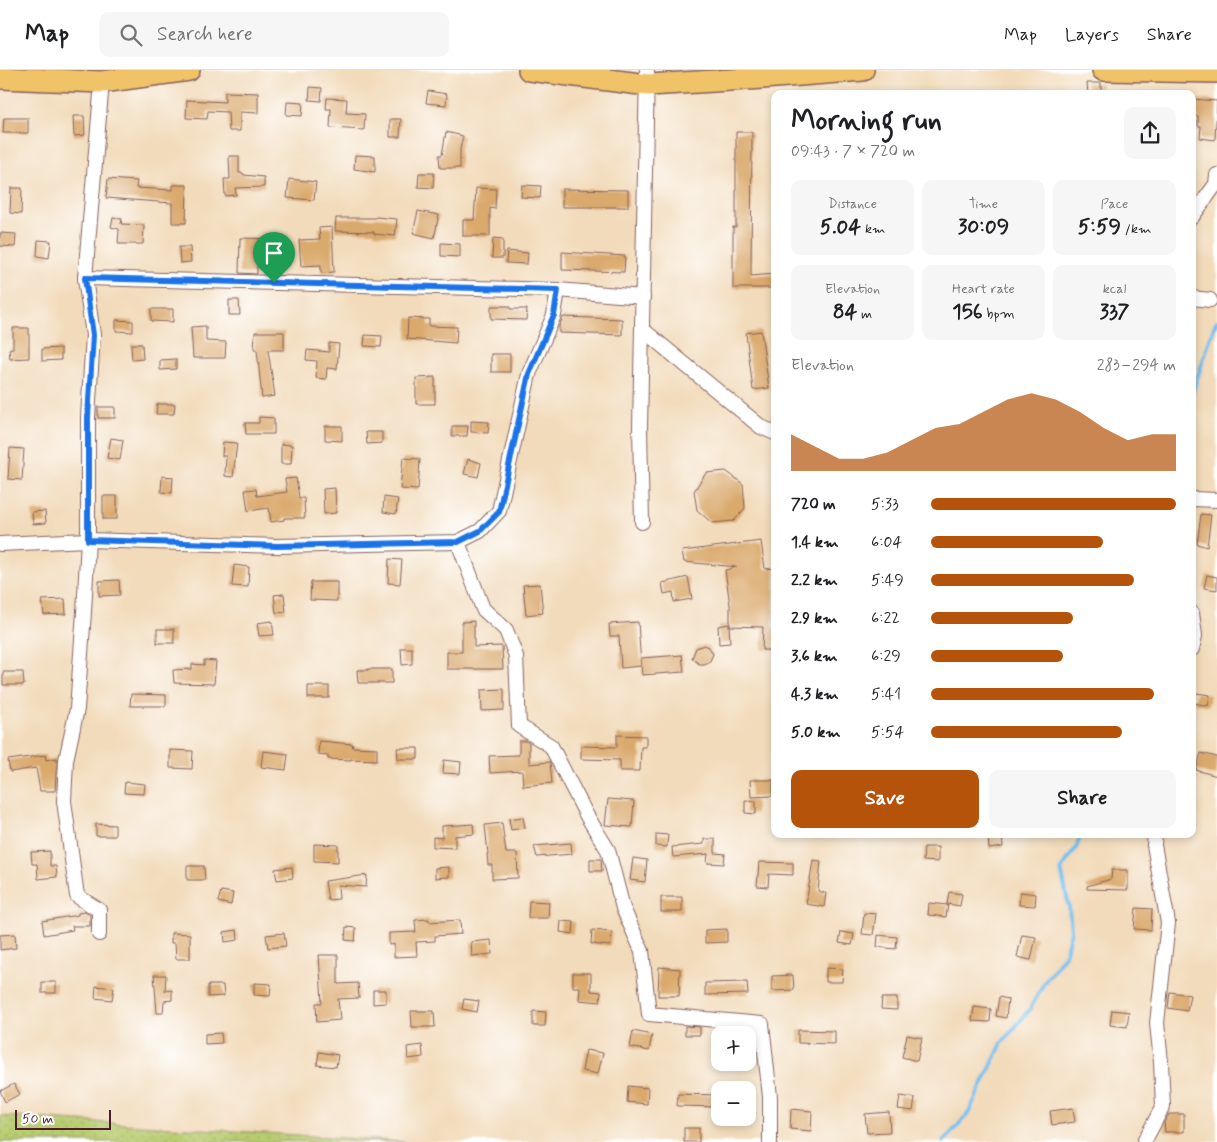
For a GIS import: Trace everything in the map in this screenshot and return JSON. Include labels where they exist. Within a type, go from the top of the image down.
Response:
[{"type":"main road","points":[[0,78],[102,82],[189,70]]},
{"type":"main road","points":[[529,70],[647,77],[764,78],[863,70]]},
{"type":"main road","points":[[1103,70],[1208,71]]},
{"type":"street","points":[[642,522],[640,428],[647,77]]},
{"type":"street","points":[[99,934],[99,910],[78,896],[64,800],[66,760],[76,709],[88,540],[88,417],[93,335],[85,278],[102,82]]},
{"type":"street","points":[[1196,212],[1216,184],[1217,175]]},
{"type":"street","points":[[85,278],[558,290],[643,297]]},
{"type":"street","points":[[0,544],[88,540],[277,546],[458,542],[480,531],[499,512],[529,374],[554,315],[558,290]]},
{"type":"street","points":[[1196,298],[1210,300]]},
{"type":"street","points":[[642,329],[761,427],[771,431]]},
{"type":"street","points":[[1196,502],[1217,500]]},
{"type":"street","points":[[458,542],[483,609],[506,630],[516,656],[519,726],[551,746],[587,816],[608,850],[623,908],[642,951],[649,1014],[762,1024],[770,1097],[770,1142]]},
{"type":"street","points":[[1144,1142],[1163,1106],[1157,1023],[1168,923],[1154,845],[1155,838]]},
{"type":"green space","points":[[0,1116],[405,1142],[0,1142]]},
{"type":"building","points":[[1087,83],[1101,83],[1101,90],[1088,90]]},
{"type":"building","points":[[310,87],[322,88],[321,101],[309,100]]},
{"type":"building","points":[[428,91],[447,94],[446,105],[426,103]]},
{"type":"building","points":[[225,92],[258,93],[258,113],[240,112],[240,131],[229,131],[228,112],[208,111],[207,119],[186,118],[187,100],[225,102]]},
{"type":"building","points":[[327,98],[347,99],[346,113],[365,114],[364,130],[330,128],[331,109],[326,109]]},
{"type":"building","points":[[1196,99],[1217,101],[1215,140],[1200,138],[1201,126],[1198,126],[1198,116],[1196,116]]},
{"type":"building","points":[[287,102],[303,103],[302,116],[286,115]]},
{"type":"building","points":[[73,116],[84,116],[85,135],[74,136]]},
{"type":"building","points":[[4,118],[28,118],[28,133],[3,133]]},
{"type":"building","points":[[390,119],[401,119],[400,137],[390,137]]},
{"type":"building","points":[[446,132],[463,136],[460,149],[460,168],[440,168],[439,155],[442,155]]},
{"type":"building","points":[[736,132],[752,132],[751,276],[771,274],[771,288],[733,288],[733,227],[736,227]]},
{"type":"building","points":[[355,155],[375,156],[375,172],[354,169]]},
{"type":"building","points":[[229,156],[239,156],[239,173],[264,177],[264,187],[235,188],[236,195],[225,196],[224,179],[230,179]]},
{"type":"building","points":[[419,173],[434,173],[433,188],[418,187]]},
{"type":"building","points":[[108,179],[137,181],[136,188],[173,190],[173,185],[187,185],[186,223],[172,223],[172,203],[106,198]]},
{"type":"building","points":[[289,179],[316,182],[314,200],[287,198]]},
{"type":"building","points":[[522,185],[541,186],[540,198],[521,197]]},
{"type":"building","points":[[11,188],[22,188],[21,214],[10,213]]},
{"type":"building","points":[[476,188],[496,189],[495,209],[490,208],[490,236],[463,236],[463,220],[474,220]]},
{"type":"building","points":[[562,189],[628,190],[628,207],[562,207]]},
{"type":"building","points":[[418,211],[439,215],[434,238],[413,233]]},
{"type":"building","points":[[376,217],[397,219],[395,236],[374,234],[374,232],[335,231],[336,218]]},
{"type":"building","points":[[113,218],[122,219],[121,224],[144,225],[143,244],[118,244],[119,229],[111,227]]},
{"type":"building","points":[[332,227],[334,272],[321,273],[321,265],[301,266],[299,240],[320,239],[319,228]]},
{"type":"building","points":[[0,233],[16,234],[15,247],[0,246]]},
{"type":"building","points":[[240,238],[279,239],[278,267],[257,266],[257,274],[239,273]]},
{"type":"building","points":[[493,238],[503,239],[503,258],[492,258]]},
{"type":"building","points":[[38,240],[51,241],[49,258],[37,256]]},
{"type":"building","points":[[441,243],[460,244],[460,257],[441,256]]},
{"type":"building","points":[[179,247],[190,247],[191,262],[180,263]]},
{"type":"building","points":[[507,251],[528,253],[527,264],[506,263]]},
{"type":"building","points":[[562,252],[625,256],[624,272],[562,270]]},
{"type":"building","points":[[229,300],[239,300],[240,315],[229,315]]},
{"type":"building","points":[[491,306],[510,306],[510,309],[527,309],[526,320],[491,319]]},
{"type":"building","points":[[151,309],[173,309],[173,322],[151,321]]},
{"type":"building","points":[[563,317],[622,319],[622,335],[559,333],[559,326]]},
{"type":"building","points":[[408,318],[429,319],[429,326],[457,327],[456,343],[407,339]]},
{"type":"building","points":[[116,320],[133,321],[133,332],[116,331]]},
{"type":"building","points":[[206,326],[206,341],[226,342],[225,358],[193,358],[191,327]]},
{"type":"building","points":[[13,328],[29,328],[29,358],[10,359],[9,349],[13,348]]},
{"type":"building","points":[[761,331],[769,388],[753,390],[746,333]]},
{"type":"building","points":[[255,332],[284,332],[284,350],[268,350],[275,396],[262,398],[257,350],[254,350]]},
{"type":"building","points":[[365,335],[382,336],[381,347],[364,346]]},
{"type":"building","points":[[329,343],[339,344],[337,369],[327,368],[326,379],[316,378],[317,361],[306,360],[307,350],[329,352]]},
{"type":"building","points":[[131,344],[142,344],[143,359],[132,360]]},
{"type":"building","points":[[61,348],[61,360],[42,361],[42,349]]},
{"type":"building","points":[[491,354],[510,354],[510,372],[491,372]]},
{"type":"building","points":[[176,359],[176,369],[160,370],[160,360]]},
{"type":"building","points":[[435,377],[435,404],[416,404],[416,378]]},
{"type":"building","points":[[157,404],[175,404],[174,414],[156,414]]},
{"type":"building","points":[[98,407],[115,407],[115,418],[98,418]]},
{"type":"building","points":[[259,417],[274,418],[274,434],[246,434],[245,423],[259,423]]},
{"type":"building","points":[[471,421],[489,422],[488,433],[471,432]]},
{"type":"building","points":[[325,426],[342,426],[342,441],[325,440]]},
{"type":"building","points":[[452,426],[468,426],[467,436],[452,436]]},
{"type":"building","points":[[366,432],[382,432],[382,443],[367,444]]},
{"type":"building","points":[[111,438],[123,440],[120,460],[107,458]]},
{"type":"building","points":[[223,442],[237,443],[233,477],[225,476],[226,456],[222,456]]},
{"type":"building","points":[[281,444],[292,445],[291,464],[281,464]]},
{"type":"building","points":[[10,448],[24,449],[22,480],[8,479]]},
{"type":"building","points":[[403,458],[420,459],[418,490],[400,489]]},
{"type":"building","points":[[468,459],[481,463],[478,477],[464,474]]},
{"type":"building","points":[[726,471],[743,484],[745,508],[734,521],[712,523],[697,510],[694,491],[706,473]]},
{"type":"building","points":[[162,476],[173,477],[172,493],[161,492]]},
{"type":"building","points":[[296,478],[299,498],[304,498],[305,518],[284,518],[284,520],[271,522],[269,508],[248,511],[245,490],[256,489],[257,496],[287,492],[285,479]]},
{"type":"building","points":[[335,488],[336,513],[324,514],[323,489]]},
{"type":"building","points":[[103,496],[117,496],[117,519],[103,519]]},
{"type":"building","points":[[384,497],[398,499],[396,514],[383,512]]},
{"type":"building","points":[[45,511],[46,523],[33,524],[32,512]]},
{"type":"building","points":[[1201,514],[1211,515],[1207,547],[1197,544]]},
{"type":"building","points":[[761,541],[765,569],[771,568],[771,650],[762,650],[763,627],[730,626],[730,605],[725,570],[737,567],[684,562],[682,551]]},
{"type":"building","points":[[389,559],[402,560],[400,584],[388,583]]},
{"type":"building","points":[[234,565],[249,567],[248,587],[232,586]]},
{"type":"building","points":[[1207,575],[1217,577],[1217,590],[1204,588]]},
{"type":"building","points":[[688,577],[692,599],[674,602],[673,592],[664,594],[662,583]]},
{"type":"building","points":[[119,580],[120,595],[99,596],[99,581]]},
{"type":"building","points":[[311,582],[337,582],[337,601],[310,600]]},
{"type":"building","points":[[540,584],[543,613],[526,615],[523,585]]},
{"type":"building","points":[[284,594],[286,612],[276,613],[274,595]]},
{"type":"building","points":[[65,599],[66,614],[44,615],[42,600]]},
{"type":"building","points":[[272,621],[274,635],[259,636],[257,623]]},
{"type":"building","points":[[474,621],[474,647],[502,646],[503,669],[447,669],[447,652],[462,652],[462,622]]},
{"type":"building","points":[[638,622],[641,666],[621,668],[619,636],[610,636],[609,624]]},
{"type":"building","points":[[729,624],[730,643],[719,644],[718,626]]},
{"type":"building","points":[[157,629],[174,629],[174,643],[157,643]]},
{"type":"building","points":[[704,645],[709,647],[713,654],[710,661],[705,664],[699,664],[692,658],[696,648]]},
{"type":"building","points":[[401,648],[412,648],[412,664],[402,665]]},
{"type":"building","points":[[682,655],[684,672],[642,675],[641,658]]},
{"type":"building","points":[[204,660],[216,661],[214,684],[174,683],[173,670],[192,669],[192,664],[204,665]]},
{"type":"building","points":[[392,669],[392,683],[358,683],[357,670]]},
{"type":"building","points":[[3,672],[23,672],[24,685],[3,685]]},
{"type":"building","points":[[308,686],[329,686],[329,698],[308,698]]},
{"type":"building","points":[[504,689],[504,710],[482,711],[481,690]]},
{"type":"building","points":[[1196,693],[1210,695],[1208,706],[1196,703]]},
{"type":"building","points":[[131,694],[166,695],[166,706],[130,706]]},
{"type":"building","points":[[617,735],[646,736],[646,747],[641,747],[640,771],[620,771],[620,760],[581,759],[581,746],[617,747]]},
{"type":"building","points":[[319,741],[353,744],[352,747],[377,748],[377,760],[328,759],[328,755],[318,754]]},
{"type":"building","points":[[519,741],[529,743],[529,764],[550,762],[552,783],[523,786],[522,771],[490,773],[489,756],[519,755]]},
{"type":"building","points":[[397,748],[418,748],[418,759],[398,759]]},
{"type":"building","points":[[170,750],[193,751],[192,769],[170,768]]},
{"type":"building","points":[[263,751],[288,754],[286,770],[261,767]]},
{"type":"building","points":[[1201,753],[1217,757],[1217,776],[1196,770]]},
{"type":"building","points":[[45,755],[46,760],[57,758],[55,791],[40,791],[36,768],[10,772],[8,760]]},
{"type":"building","points":[[444,760],[461,762],[460,774],[443,773]]},
{"type":"building","points":[[750,780],[771,780],[771,796],[751,797]]},
{"type":"building","points":[[125,782],[145,784],[144,794],[124,793]]},
{"type":"building","points":[[608,799],[634,801],[632,827],[605,825]]},
{"type":"building","points":[[745,800],[756,801],[756,814],[745,813]]},
{"type":"building","points":[[523,817],[525,828],[511,830],[509,819]]},
{"type":"building","points":[[502,823],[506,853],[517,853],[518,878],[492,879],[492,865],[488,865],[485,825]]},
{"type":"building","points":[[96,824],[115,825],[115,836],[96,836]]},
{"type":"building","points":[[473,824],[474,834],[455,836],[455,848],[433,847],[433,837],[442,838],[442,826]]},
{"type":"building","points":[[656,834],[668,835],[667,847],[656,846]]},
{"type":"building","points":[[988,838],[1002,838],[1003,847],[989,849]]},
{"type":"building","points":[[704,839],[715,839],[715,853],[725,854],[724,864],[707,863],[708,854],[673,857],[672,847],[704,844]]},
{"type":"building","points":[[571,843],[572,854],[537,857],[534,846]]},
{"type":"building","points":[[314,844],[338,845],[338,862],[314,861]]},
{"type":"building","points":[[924,847],[938,847],[938,862],[923,861]]},
{"type":"building","points":[[50,851],[50,866],[56,866],[57,877],[38,879],[37,864],[32,864],[31,852]]},
{"type":"building","points":[[633,858],[647,860],[645,882],[630,880]]},
{"type":"building","points":[[590,859],[601,859],[602,871],[590,871]]},
{"type":"building","points":[[813,860],[821,861],[818,891],[826,893],[824,907],[806,904]]},
{"type":"building","points":[[759,862],[793,863],[793,875],[769,874],[768,887],[757,886]]},
{"type":"building","points":[[187,866],[204,866],[205,880],[187,880]]},
{"type":"building","points":[[292,867],[293,878],[277,880],[275,869]]},
{"type":"building","points":[[449,867],[449,877],[435,878],[435,868]]},
{"type":"building","points":[[1112,870],[1128,870],[1128,890],[1087,889],[1087,886],[1111,879]]},
{"type":"building","points":[[367,875],[366,887],[338,885],[339,899],[328,900],[325,881]]},
{"type":"building","points":[[221,891],[233,893],[231,905],[218,902]]},
{"type":"building","points":[[949,892],[962,894],[960,906],[947,904]]},
{"type":"building","points":[[1020,892],[1036,894],[1035,906],[1019,905]]},
{"type":"building","points":[[661,897],[682,897],[682,912],[661,912]]},
{"type":"building","points":[[529,901],[549,902],[548,918],[528,918]]},
{"type":"building","points":[[929,903],[948,905],[946,917],[928,915]]},
{"type":"building","points":[[1136,908],[1152,909],[1151,930],[1134,929]]},
{"type":"building","points":[[85,912],[90,915],[90,926],[72,926],[73,930],[44,935],[42,921],[78,915],[78,913]]},
{"type":"building","points":[[864,913],[876,914],[873,935],[862,934]]},
{"type":"building","points":[[429,919],[429,922],[460,920],[461,934],[435,936],[435,941],[416,942],[417,956],[394,957],[394,944],[389,945],[389,933],[416,932],[415,920]]},
{"type":"building","points":[[561,921],[574,922],[573,934],[560,932]]},
{"type":"building","points":[[346,927],[356,928],[355,941],[345,940]]},
{"type":"building","points":[[727,929],[727,942],[705,943],[705,930]]},
{"type":"building","points":[[237,930],[238,940],[225,942],[224,932]]},
{"type":"building","points":[[592,930],[612,932],[610,946],[591,944]]},
{"type":"building","points":[[841,932],[854,934],[852,945],[839,943]]},
{"type":"building","points":[[171,933],[190,934],[190,959],[176,959],[175,943],[171,943]]},
{"type":"building","points":[[284,933],[286,946],[268,948],[266,935]]},
{"type":"building","points":[[15,934],[16,948],[0,950],[0,935]]},
{"type":"building","points":[[878,935],[897,937],[896,949],[877,947]]},
{"type":"building","points":[[1022,935],[1036,937],[1031,960],[1017,957]]},
{"type":"building","points":[[491,940],[492,954],[472,956],[471,942]]},
{"type":"building","points":[[319,955],[338,955],[338,984],[358,983],[359,998],[338,999],[340,1020],[317,1022],[316,1003],[322,1003]]},
{"type":"building","points":[[659,967],[680,969],[679,996],[658,996]]},
{"type":"building","points":[[826,968],[843,969],[842,982],[826,982]]},
{"type":"building","points":[[573,973],[591,973],[591,991],[601,992],[600,1002],[579,1000],[580,987],[573,987]]},
{"type":"building","points":[[154,975],[166,975],[165,991],[172,990],[172,1000],[164,1001],[163,1013],[157,1013]]},
{"type":"building","points":[[793,975],[794,990],[772,991],[772,976]]},
{"type":"building","points":[[42,982],[56,982],[56,993],[42,993]]},
{"type":"building","points":[[747,982],[748,994],[705,995],[705,983]]},
{"type":"building","points":[[254,983],[271,984],[270,996],[254,995]]},
{"type":"building","points":[[208,985],[223,985],[224,996],[208,997]]},
{"type":"building","points":[[96,986],[114,988],[112,1000],[95,998]]},
{"type":"building","points":[[373,990],[386,990],[386,1003],[373,1004]]},
{"type":"building","points":[[1170,992],[1190,995],[1187,1011],[1168,1008]]},
{"type":"building","points":[[999,997],[1008,999],[1006,1018],[996,1016]]},
{"type":"building","points":[[882,998],[897,998],[897,1010],[881,1009]]},
{"type":"building","points":[[464,999],[479,1001],[477,1012],[462,1009]]},
{"type":"building","points":[[974,1007],[991,1009],[990,1022],[972,1021]]},
{"type":"building","points":[[1112,1010],[1129,1012],[1127,1027],[1110,1025]]},
{"type":"building","points":[[411,1011],[434,1011],[435,1027],[412,1027]]},
{"type":"building","points":[[533,1011],[546,1012],[545,1026],[533,1026]]},
{"type":"building","points":[[685,1026],[700,1027],[700,1035],[685,1035]]},
{"type":"building","points":[[798,1030],[835,1031],[835,1044],[798,1043]]},
{"type":"building","points":[[633,1031],[652,1035],[649,1051],[630,1047]]},
{"type":"building","points":[[221,1033],[222,1043],[205,1044],[205,1034]]},
{"type":"building","points":[[907,1035],[922,1038],[917,1061],[902,1057]]},
{"type":"building","points":[[422,1045],[423,1057],[408,1059],[407,1047]]},
{"type":"building","points":[[586,1050],[603,1053],[598,1074],[582,1071]]},
{"type":"building","points":[[319,1052],[338,1055],[336,1067],[317,1065]]},
{"type":"building","points":[[14,1084],[20,1094],[5,1102],[0,1091]]},
{"type":"building","points":[[628,1086],[648,1088],[647,1104],[627,1102]]},
{"type":"building","points":[[678,1094],[711,1095],[711,1107],[677,1106]]},
{"type":"building","points":[[900,1096],[915,1098],[913,1111],[898,1109]]},
{"type":"building","points":[[1073,1108],[1075,1122],[1052,1125],[1050,1111]]},
{"type":"building","points":[[791,1109],[812,1111],[811,1131],[790,1129]]},
{"type":"building","points":[[889,1112],[890,1132],[867,1133],[865,1114]]},
{"type":"building","points":[[1169,1114],[1184,1114],[1184,1132],[1165,1132],[1164,1122]]},
{"type":"building","points":[[684,1128],[699,1128],[699,1142],[684,1142]]},
{"type":"waterway","points":[[1196,382],[1217,321]]},
{"type":"waterway","points":[[943,1142],[968,1114],[1002,1043],[1030,1009],[1045,981],[1065,955],[1071,930],[1069,907],[1061,869],[1076,848],[1080,838]]},
{"type":"route","points":[[85,278],[274,283],[558,290],[554,315],[529,374],[499,512],[480,531],[458,542],[277,546],[88,540],[88,417],[93,335],[85,278]]}]
